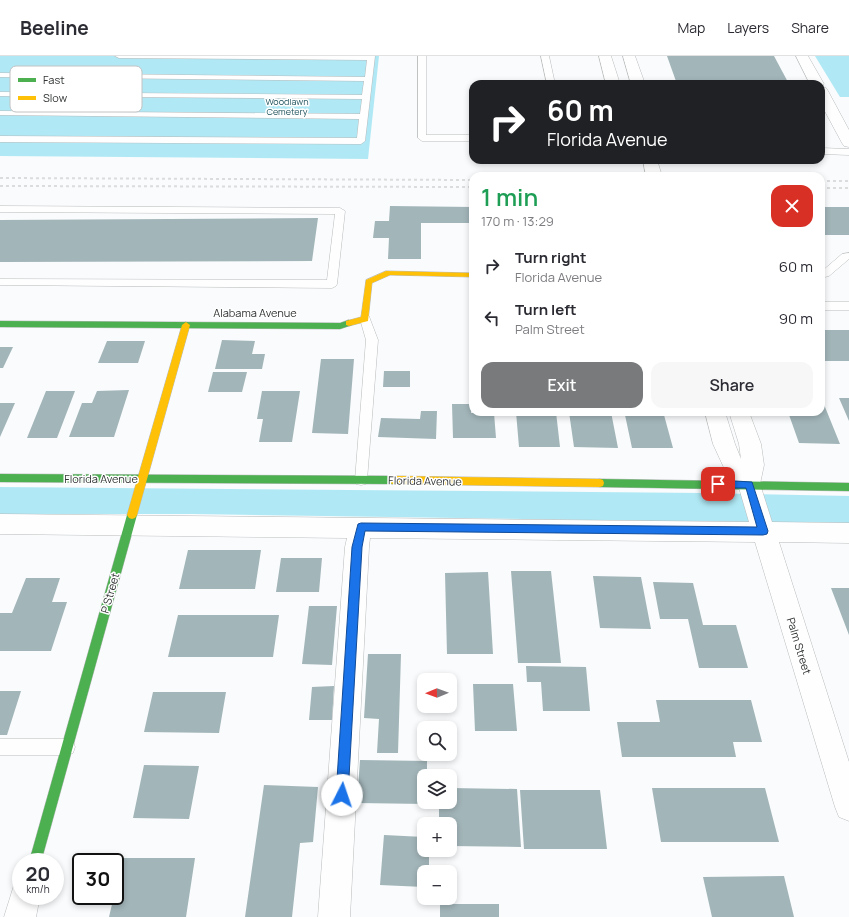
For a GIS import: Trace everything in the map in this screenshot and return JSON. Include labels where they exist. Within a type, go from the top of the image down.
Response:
[{"type":"street","points":[[604,56],[612,80]]},
{"type":"street","points":[[629,56],[637,80]]},
{"type":"street","points":[[802,56],[815,80]]},
{"type":"street","points":[[825,98],[849,143]]},
{"type":"street","points":[[365,319],[368,282],[382,276],[389,274],[469,275]]},
{"type":"street","name":"Alabama Avenue","points":[[0,324],[340,326],[365,319]]},
{"type":"street","name":"P Street","points":[[38,853],[186,325]]},
{"type":"street","name":"Palm Street","points":[[716,416],[724,444],[733,464],[749,484],[848,803]]},
{"type":"street","name":"Palm Street","points":[[740,416],[750,444],[753,465],[749,484]]},
{"type":"street","name":"Florida Avenue","points":[[0,478],[749,484],[849,487]]},
{"type":"street","points":[[0,524],[849,532]]},
{"type":"street","points":[[334,917],[357,547],[361,527]]},
{"type":"street","points":[[20,917],[23,905]]},
{"type":"lane","points":[[0,139],[362,141],[371,57],[119,56]]},
{"type":"lane","points":[[422,56],[422,138],[469,138]]},
{"type":"lane","points":[[545,56],[550,80]]},
{"type":"lane","points":[[0,75],[10,75]]},
{"type":"lane","points":[[142,77],[368,79]]},
{"type":"lane","points":[[0,94],[10,94]]},
{"type":"lane","points":[[142,95],[366,97]]},
{"type":"lane","points":[[0,113],[364,117]]},
{"type":"lane","points":[[825,151],[849,152]]},
{"type":"lane","points":[[0,208],[340,211],[332,284],[0,282]]},
{"type":"lane","points":[[825,274],[846,256],[849,256]]},
{"type":"lane","points":[[825,306],[849,306]]},
{"type":"lane","points":[[361,480],[372,340],[365,319]]},
{"type":"lane","points":[[0,747],[67,747]]},
{"type":"green space","name":"Woodlawn Cemetery","points":[[0,56],[379,56],[368,159],[0,156]]},
{"type":"green space","points":[[815,56],[849,56],[849,97],[840,97]]},
{"type":"green space","points":[[0,487],[702,493],[849,496],[849,524],[193,514],[0,514]]},
{"type":"building","points":[[667,56],[774,56],[787,80],[676,80]]},
{"type":"building","points":[[390,206],[469,207],[469,223],[421,223],[421,259],[388,259],[389,238],[373,238],[375,221],[389,221]]},
{"type":"building","points":[[825,207],[849,207],[849,235],[825,235]]},
{"type":"building","points":[[318,218],[312,261],[0,262],[0,220]]},
{"type":"building","points":[[825,330],[849,330],[849,361],[825,361]]},
{"type":"building","points":[[222,340],[255,341],[252,354],[265,354],[262,369],[215,369]]},
{"type":"building","points":[[107,341],[145,341],[138,363],[98,363]]},
{"type":"building","points":[[0,347],[13,347],[3,368],[0,368]]},
{"type":"building","points":[[321,359],[354,359],[348,434],[312,433]]},
{"type":"building","points":[[384,371],[410,371],[410,387],[383,387]]},
{"type":"building","points":[[213,372],[247,372],[242,392],[208,392]]},
{"type":"building","points":[[129,390],[114,437],[69,437],[82,403],[92,403],[97,391]]},
{"type":"building","points":[[46,391],[75,391],[57,438],[27,438]]},
{"type":"building","points":[[262,391],[300,391],[292,442],[259,442],[263,419],[257,419]]},
{"type":"building","points":[[839,398],[849,398],[849,421]]},
{"type":"building","points":[[0,403],[15,403],[0,437]]},
{"type":"building","points":[[452,404],[469,404],[469,416],[494,416],[496,438],[453,438]]},
{"type":"building","points":[[825,407],[840,444],[799,443],[789,416],[825,416]]},
{"type":"building","points":[[421,411],[437,411],[436,439],[378,437],[381,418],[420,419]]},
{"type":"building","points":[[516,416],[556,416],[560,447],[519,447]]},
{"type":"building","points":[[570,416],[612,416],[618,448],[574,447]]},
{"type":"building","points":[[625,416],[664,416],[673,448],[632,448]]},
{"type":"building","points":[[188,550],[261,550],[255,589],[179,589]]},
{"type":"building","points":[[281,558],[322,558],[319,592],[276,592]]},
{"type":"building","points":[[511,571],[551,571],[561,663],[518,663]]},
{"type":"building","points":[[488,572],[493,654],[447,654],[445,573]]},
{"type":"building","points":[[593,576],[641,577],[651,629],[600,628]]},
{"type":"building","points":[[26,578],[60,578],[52,602],[67,602],[51,651],[0,651],[0,613],[12,613]]},
{"type":"building","points":[[653,582],[693,583],[703,625],[736,625],[748,668],[699,668],[688,619],[660,619]]},
{"type":"building","points":[[831,588],[849,588],[849,635]]},
{"type":"building","points":[[309,606],[337,606],[332,665],[302,664]]},
{"type":"building","points":[[178,615],[279,615],[273,657],[168,657]]},
{"type":"building","points":[[368,654],[401,654],[398,753],[377,753],[379,719],[364,718]]},
{"type":"building","points":[[526,666],[586,667],[590,711],[543,711],[541,682],[527,682]]},
{"type":"building","points":[[473,684],[513,684],[517,731],[475,731]]},
{"type":"building","points":[[334,686],[332,720],[309,720],[312,687]]},
{"type":"building","points":[[0,691],[21,691],[7,735],[0,735]]},
{"type":"building","points":[[153,692],[226,692],[219,733],[144,732]]},
{"type":"building","points":[[656,700],[751,700],[762,742],[733,742],[736,757],[622,757],[617,722],[660,722]]},
{"type":"building","points":[[360,760],[427,761],[427,769],[417,769],[417,804],[357,803]]},
{"type":"building","points":[[144,765],[199,766],[189,819],[133,818]]},
{"type":"building","points":[[264,785],[318,787],[313,842],[300,843],[292,917],[245,917]]},
{"type":"building","points":[[457,788],[517,789],[521,847],[457,846],[457,817],[439,817],[439,809],[457,809]]},
{"type":"building","points":[[652,788],[765,788],[779,842],[661,842]]},
{"type":"building","points":[[520,790],[600,790],[607,849],[524,849]]},
{"type":"building","points":[[384,835],[417,837],[417,857],[429,857],[429,865],[417,865],[417,887],[380,885]]},
{"type":"building","points":[[124,858],[195,858],[186,917],[109,917],[112,905],[124,905]]},
{"type":"building","points":[[784,876],[794,917],[712,917],[703,877]]},
{"type":"building","points":[[499,904],[499,917],[440,917],[440,905]]},
{"type":"railway","points":[[0,178],[469,180]]},
{"type":"railway","points":[[825,181],[849,181]]},
{"type":"railway","points":[[0,186],[469,187]]},
{"type":"railway","points":[[825,188],[849,188]]},
{"type":"traffic: fast","points":[[0,324],[340,326],[349,323]]},
{"type":"traffic: fast","points":[[0,478],[393,480]]},
{"type":"traffic: fast","points":[[600,483],[849,487]]},
{"type":"traffic: fast","points":[[38,853],[132,515]]},
{"type":"traffic: slow","points":[[349,323],[365,319],[369,282],[389,273],[469,275]]},
{"type":"traffic: slow","points":[[132,515],[186,325]]},
{"type":"traffic: slow","points":[[393,480],[600,483]]},
{"type":"route","points":[[342,795],[357,547],[361,527],[763,531],[749,484],[718,484]]}]
